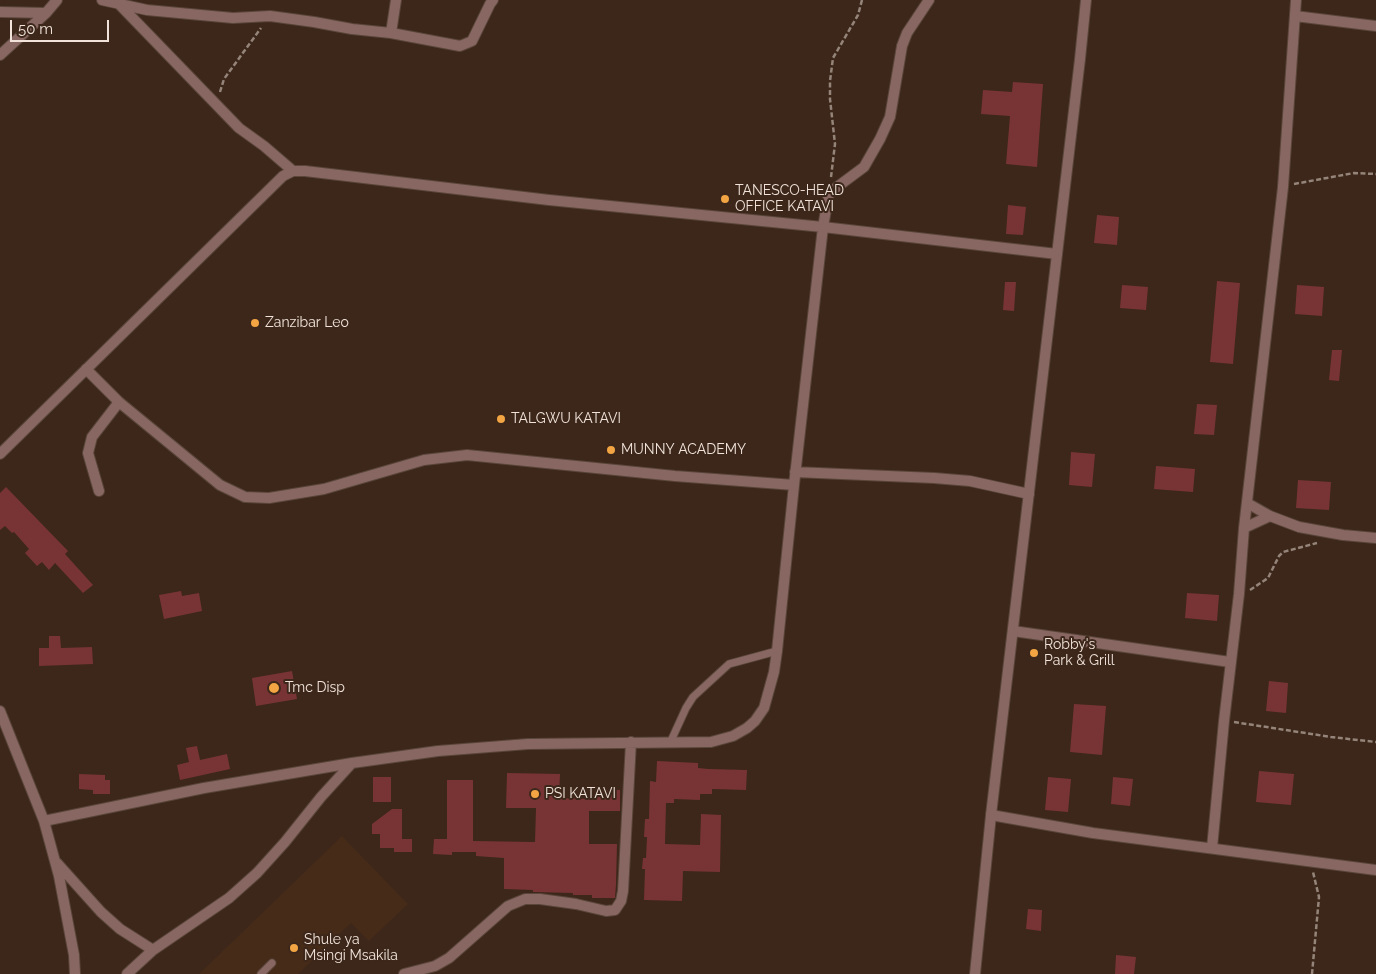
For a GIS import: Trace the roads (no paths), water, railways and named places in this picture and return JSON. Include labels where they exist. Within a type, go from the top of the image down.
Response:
[{"type":"street","points":[[0,55],[46,13],[57,0]]},
{"type":"street","points":[[102,0],[146,10],[233,18],[270,16],[391,33],[460,46],[472,41],[493,0]]},
{"type":"street","points":[[391,33],[396,0]]},
{"type":"street","points":[[44,821],[204,788],[352,762],[438,751],[528,744],[711,742],[733,736],[755,721],[764,708],[774,672],[777,651],[795,472],[823,227],[829,194],[864,167],[880,139],[890,117],[902,46],[907,33],[929,0]]},
{"type":"street","points":[[975,974],[991,816],[1086,0]]},
{"type":"street","points":[[1212,848],[1230,662],[1239,594],[1244,528],[1283,187],[1296,0]]},
{"type":"street","points":[[118,3],[239,128],[293,171]]},
{"type":"street","points":[[0,12],[46,13]]},
{"type":"street","points":[[1295,16],[1376,26]]},
{"type":"street","points":[[0,454],[283,176],[293,171],[549,200],[823,227],[1057,254]]},
{"type":"street","points":[[86,369],[119,402],[220,485],[245,497],[269,498],[324,489],[424,460],[467,455],[665,475],[794,485]]},
{"type":"street","points":[[99,491],[88,453],[92,437],[119,402]]},
{"type":"street","points":[[795,472],[970,481],[1029,494]]},
{"type":"street","points":[[1248,503],[1270,516],[1299,526],[1343,535],[1376,538]]},
{"type":"street","points":[[1244,528],[1270,516]]},
{"type":"street","points":[[1013,630],[1230,662]]},
{"type":"street","points":[[0,711],[44,821],[59,876],[74,955],[75,974]]},
{"type":"street","points":[[404,974],[435,966],[449,958],[508,906],[525,899],[576,904],[606,911],[615,910],[622,901],[632,742]]},
{"type":"street","points":[[127,974],[153,950],[228,898],[257,873],[352,762]]},
{"type":"street","points":[[991,816],[1093,833],[1376,870]]},
{"type":"street","points":[[55,860],[120,929],[153,950]]},
{"type":"lane","points":[[670,743],[693,696],[729,664],[777,651]]},
{"type":"lane","points":[[261,974],[272,963]]},
{"type":"place","name":"TANESCO-HEAD OFFICE KATAVI","points":[[725,199]]},
{"type":"place","name":"Zanzibar Leo","points":[[255,323]]},
{"type":"place","name":"TALGWU KATAVI","points":[[501,419]]},
{"type":"place","name":"MUNNY ACADEMY","points":[[611,450]]},
{"type":"place","name":"Robby's Park & Grill","points":[[1034,653]]},
{"type":"place","name":"Tmc Disp","points":[[274,688]]},
{"type":"place","name":"PSI KATAVI","points":[[535,794]]},
{"type":"place","name":"Shule ya Msingi Msakila","points":[[294,948]]}]
